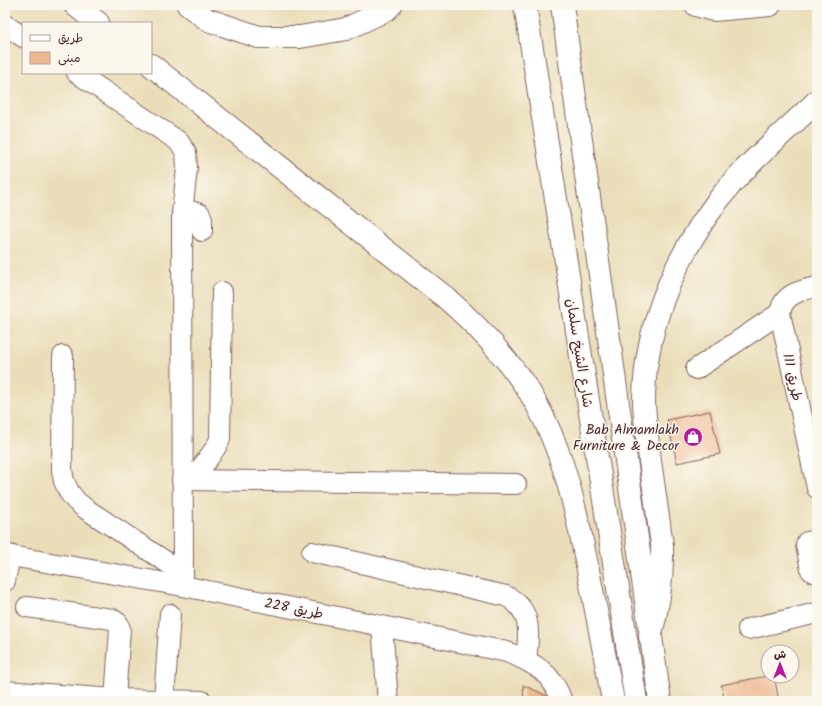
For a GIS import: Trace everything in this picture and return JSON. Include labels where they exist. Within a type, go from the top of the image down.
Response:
[{"type":"main road","points":[[75,5],[97,22]]},
{"type":"main road","points":[[188,5],[208,20],[259,37],[300,37],[346,29],[386,10],[391,5]]},
{"type":"main road","name":"شارع الشيخ سلمان","points":[[525,5],[636,701]]},
{"type":"main road","points":[[562,5],[660,701]]},
{"type":"main road","points":[[696,5],[713,10],[770,5]]},
{"type":"main road","points":[[152,66],[446,298],[484,333],[516,373],[530,395],[551,435],[570,489],[582,538],[613,701]]},
{"type":"main road","points":[[650,636],[659,601],[663,564],[662,545],[644,411],[646,366],[652,333],[673,276],[694,236],[706,218],[748,166],[817,101]]},
{"type":"street","points":[[5,25],[22,36]]},
{"type":"street","points":[[78,74],[178,141],[186,152],[187,168],[182,214],[189,480],[183,580]]},
{"type":"street","points":[[182,214],[194,212],[200,214],[202,219],[202,231]]},
{"type":"street","points":[[696,369],[780,313],[784,302],[790,296],[797,292],[817,287]]},
{"type":"street","points":[[189,480],[214,453],[220,439],[222,292]]},
{"type":"street","name":"طريق 111","points":[[780,313],[817,488]]},
{"type":"street","points":[[63,356],[61,458],[64,481],[69,492],[76,501],[86,509],[183,580]]},
{"type":"street","points":[[189,480],[516,484]]},
{"type":"street","points":[[817,540],[808,542],[806,545],[811,570],[812,572],[817,572]]},
{"type":"street","points":[[312,552],[506,596],[514,600],[525,616],[529,634],[526,660]]},
{"type":"street","points":[[5,581],[7,555]]},
{"type":"street","name":"طريق 228","points":[[7,555],[183,580],[382,626],[507,652],[538,666],[556,687],[562,701]]},
{"type":"street","points":[[27,607],[112,619],[118,623],[120,629],[115,699]]},
{"type":"street","points":[[748,629],[817,613]]},
{"type":"street","points":[[164,700],[170,614]]},
{"type":"street","points":[[382,626],[388,701]]},
{"type":"street","points":[[5,691],[37,698],[202,701]]},
{"type":"building","name":"Bab Almamlakh Furniture & Decor","points":[[710,411],[720,454],[677,463],[667,420]]},
{"type":"building","points":[[760,677],[760,684],[776,684],[779,701],[725,701],[721,685]]},
{"type":"building","points":[[523,685],[547,696],[550,701],[524,701]]},
{"type":"place","name":"Bab Almamlakh Furniture & Decor","points":[[693,437]]}]
